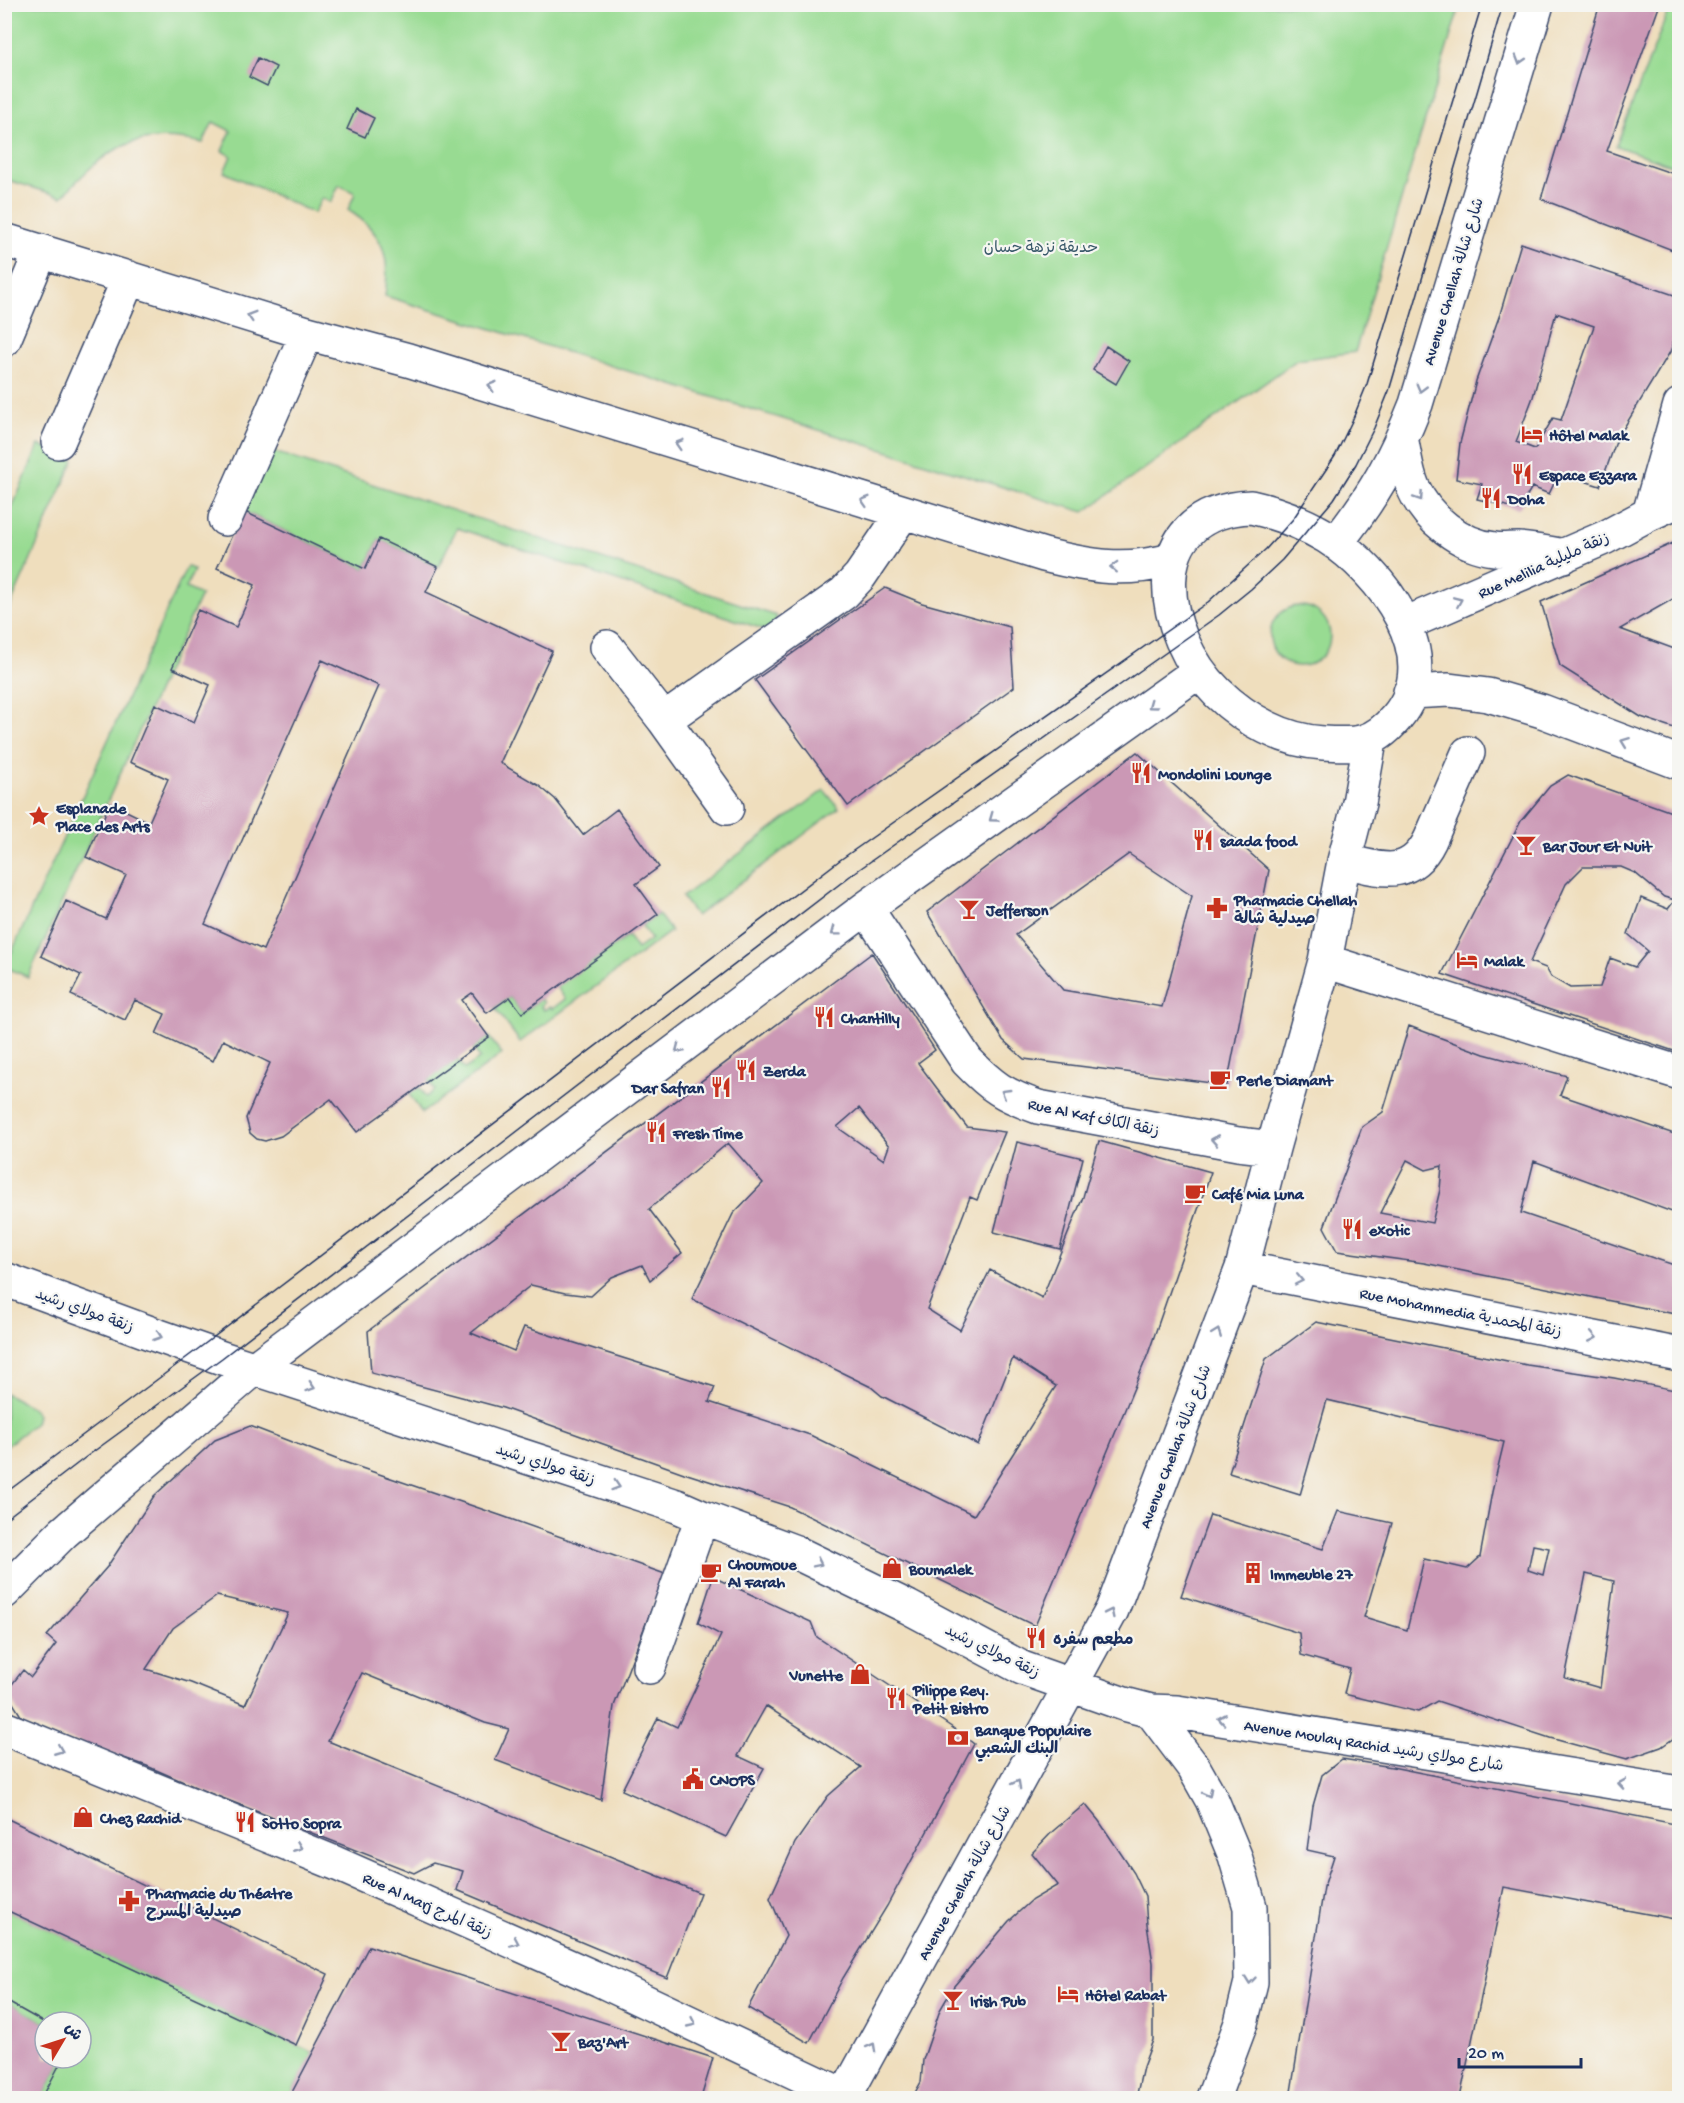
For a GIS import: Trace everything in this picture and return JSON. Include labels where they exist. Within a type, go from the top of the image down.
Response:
[{"type":"street","name":"Avenue Chellah شارع شالة","points":[[1336,543],[1383,479],[1416,404],[1537,4]]},
{"type":"street","points":[[4,240],[307,333],[408,360],[1022,549],[1088,566],[1145,566],[1172,560]]},
{"type":"street","points":[[4,340],[41,251]]},
{"type":"street","points":[[58,442],[129,278]]},
{"type":"street","points":[[225,519],[307,333]]},
{"type":"street","points":[[1649,514],[1680,405]]},
{"type":"street","points":[[1401,442],[1414,490],[1430,513],[1462,539],[1494,549],[1520,549],[1564,556]]},
{"type":"street","name":"Rue Melilia زنقة مليلية","points":[[1405,624],[1564,556],[1680,500]]},
{"type":"street","points":[[1251,507],[1272,511],[1293,519],[1336,543],[1375,579],[1405,624],[1413,646],[1414,670],[1410,693],[1401,712],[1387,729],[1370,741],[1314,743],[1287,736],[1262,725],[1238,711],[1217,692],[1200,670],[1182,640],[1168,592],[1172,560],[1181,541],[1194,526],[1211,515],[1230,508],[1251,507]]},
{"type":"street","points":[[664,720],[844,593],[860,576],[903,513]]},
{"type":"street","points":[[607,647],[728,808]]},
{"type":"street","points":[[4,1592],[63,1533],[255,1368],[866,908],[1200,670]]},
{"type":"street","points":[[1410,693],[1449,690],[1488,695],[1542,711],[1680,763]]},
{"type":"street","name":"Avenue Chellah شارع شالة","points":[[845,2097],[1112,1610],[1242,1269],[1325,961],[1370,741]]},
{"type":"street","points":[[1344,861],[1383,870],[1406,867],[1416,860],[1425,851],[1468,753]]},
{"type":"street","name":"Rue Al Kaf زنقة الكاف","points":[[866,908],[967,1061],[987,1082],[1009,1097],[1038,1107],[1238,1144],[1273,1148]]},
{"type":"street","points":[[1325,961],[1680,1073]]},
{"type":"street","name":"Rue Mohammedia زنقة المحمدية","points":[[1242,1269],[1680,1355]]},
{"type":"street","name":"زنقة مولاي رشيد","points":[[4,1279],[153,1334],[677,1506],[793,1551],[908,1607],[1022,1668],[1071,1686]]},
{"type":"street","points":[[649,1667],[702,1517]]},
{"type":"street","name":"Avenue Moulay Rachid شارع مولاي رشيد","points":[[1071,1686],[1151,1710],[1189,1714],[1680,1793]]},
{"type":"street","points":[[1151,1710],[1194,1768],[1212,1800],[1235,1856],[1250,1907],[1251,1982],[1241,2023],[1213,2098]]},
{"type":"street","name":"Rue Al Marj زنقة المرج","points":[[4,1728],[335,1863],[600,1980],[805,2075],[845,2097]]},
{"type":"green space","points":[[1671,4],[1679,5],[1679,168],[1616,146]]},
{"type":"green space","name":"حديقة نزهة حسان","points":[[4,5],[1460,5],[1355,352],[1297,360],[1084,512],[385,296],[387,269],[382,246],[369,227],[348,210],[355,193],[339,185],[331,202],[322,198],[314,213],[224,172],[231,156],[222,151],[231,131],[213,122],[203,143],[158,138],[124,146],[108,154],[93,166],[62,197],[5,179]]},
{"type":"green space","points":[[39,445],[74,460],[5,618],[5,558],[13,539],[5,534],[5,524]]},
{"type":"green space","points":[[268,450],[777,616],[772,632],[457,528],[438,567],[379,539],[365,569],[243,511]]},
{"type":"green space","points":[[187,566],[194,570],[186,588],[201,595],[28,977],[5,967]]},
{"type":"green space","points":[[1300,606],[1317,611],[1325,619],[1330,636],[1325,653],[1317,661],[1300,666],[1283,661],[1275,653],[1270,636],[1275,619],[1283,611]]},
{"type":"green space","points":[[824,790],[839,808],[696,916],[682,897]]},
{"type":"green space","points":[[658,914],[671,931],[520,1042],[495,1008],[510,997],[522,1013],[541,999],[544,1003],[541,1006],[544,1010],[550,1007],[552,1009],[565,999],[557,987],[628,936],[637,949],[651,939],[642,926]]},
{"type":"green space","points":[[489,1037],[502,1054],[422,1113],[409,1094],[419,1087],[426,1097],[435,1090],[428,1080],[457,1059],[465,1069],[480,1058],[473,1048]]},
{"type":"green space","points":[[5,1393],[33,1408],[37,1415],[35,1423],[5,1447]]},
{"type":"green space","points":[[5,1909],[314,2053],[289,2098],[42,2098],[57,2070],[93,2070],[93,2010],[33,2010],[33,2016],[5,2001]]},
{"type":"building","points":[[1600,4],[1660,4],[1607,151],[1680,176],[1680,253],[1541,199]]},
{"type":"building","points":[[258,58],[276,67],[267,86],[249,77]]},
{"type":"building","points":[[356,109],[374,118],[365,137],[347,129]]},
{"type":"building","points":[[1521,243],[1680,297],[1680,321],[1670,352],[1617,439],[1600,486],[1559,473],[1549,494],[1532,487],[1519,509],[1477,499],[1482,484],[1456,479],[1460,443],[1476,381],[1500,314]],"holes":[[[1556,313],[1594,326],[1561,420],[1553,418],[1535,449],[1516,442],[1533,397]]]},
{"type":"building","points":[[1106,346],[1129,361],[1116,384],[1093,370]]},
{"type":"building","points":[[243,511],[365,569],[379,539],[438,567],[426,592],[552,651],[500,763],[538,785],[555,799],[583,835],[617,809],[659,867],[636,884],[658,914],[522,1013],[510,997],[487,1013],[472,993],[462,1000],[489,1037],[357,1132],[331,1099],[281,1136],[265,1141],[257,1139],[250,1133],[246,1118],[270,1063],[223,1040],[213,1061],[156,1034],[165,1014],[135,1000],[125,1020],[71,995],[81,975],[41,956],[66,901],[106,919],[126,875],[86,857],[110,803],[149,822],[168,779],[130,762],[155,704],[194,722],[210,685],[172,668],[198,610],[236,627],[255,585],[217,568]],"holes":[[[322,660],[379,686],[263,950],[205,924]]]},
{"type":"building","points":[[1680,540],[1680,595],[1620,629],[1680,651],[1680,730],[1641,717],[1560,666],[1541,602]]},
{"type":"building","points":[[885,588],[922,603],[1010,627],[1014,687],[848,806],[755,680]]},
{"type":"building","points":[[1137,752],[1269,870],[1227,1085],[1024,1059],[1003,1040],[927,912]],"holes":[[[1129,854],[1192,896],[1162,1007],[1063,990],[1016,935]]]},
{"type":"building","points":[[1568,775],[1680,815],[1680,1053],[1442,974],[1521,821],[1550,786]],"holes":[[[1583,867],[1621,867],[1635,873],[1664,897],[1675,900],[1668,909],[1641,898],[1628,934],[1648,951],[1635,967],[1610,958],[1600,987],[1570,988],[1551,977],[1546,968],[1530,962],[1566,884]]]},
{"type":"building","points":[[872,953],[935,1050],[918,1063],[967,1127],[1005,1132],[977,1200],[970,1197],[927,1309],[960,1330],[990,1270],[1042,1298],[1083,1197],[1099,1141],[1211,1172],[1148,1354],[1035,1626],[790,1507],[684,1473],[503,1408],[371,1373],[368,1331]],"holes":[[[859,1108],[889,1146],[884,1160],[837,1127]],[[728,1143],[763,1183],[733,1214],[692,1299],[871,1387],[882,1396],[978,1445],[1013,1358],[1056,1386],[974,1515],[810,1435],[709,1402],[715,1387],[524,1327],[514,1351],[471,1333],[531,1285],[591,1296],[612,1277],[642,1265],[650,1280],[682,1253],[649,1209]]]},
{"type":"building","points":[[1409,1026],[1484,1054],[1567,1076],[1560,1095],[1680,1136],[1680,1215],[1534,1161],[1521,1213],[1680,1267],[1680,1315],[1424,1263],[1337,1251],[1324,1227],[1362,1127],[1383,1112]],"holes":[[[1407,1160],[1426,1170],[1442,1166],[1440,1190],[1432,1223],[1380,1213]]]},
{"type":"building","points":[[1017,1142],[1083,1158],[1060,1249],[994,1232]]},
{"type":"building","points":[[1316,1322],[1527,1365],[1680,1391],[1680,1734],[1661,1747],[1627,1759],[1550,1738],[1437,1701],[1418,1712],[1344,1694],[1350,1669],[1301,1655],[1299,1633],[1181,1596],[1210,1515],[1323,1549],[1338,1511],[1392,1523],[1364,1617],[1407,1630],[1424,1559],[1467,1569],[1480,1557],[1504,1442],[1327,1400],[1300,1495],[1229,1473],[1266,1359]],"holes":[[[1533,1545],[1549,1548],[1543,1575],[1528,1570]],[[1586,1574],[1614,1581],[1600,1688],[1565,1678]]]},
{"type":"building","points":[[250,1426],[341,1461],[665,1574],[614,1706],[601,1800],[495,1760],[509,1729],[485,1723],[362,1673],[328,1741],[700,1893],[667,1978],[457,1890],[463,1871],[433,1863],[414,1873],[207,1792],[147,1766],[26,1724],[6,1692],[23,1670],[31,1677],[56,1644],[47,1636],[107,1567],[154,1496],[215,1440]],"holes":[[[217,1596],[288,1613],[245,1705],[191,1683],[146,1669],[173,1628]]]},
{"type":"building","points":[[713,1577],[811,1622],[817,1637],[974,1744],[887,1906],[843,1978],[809,2043],[748,2008],[786,1936],[770,1898],[795,1843],[828,1796],[861,1767],[766,1706],[738,1756],[764,1768],[726,1837],[622,1790],[658,1718],[677,1727],[721,1635],[698,1623]]},
{"type":"building","points":[[1342,1759],[1680,1825],[1680,1920],[1504,1887],[1460,2098],[1290,2098],[1324,1887],[1334,1856],[1307,1850],[1313,1806],[1322,1775]]},
{"type":"building","points":[[1085,1804],[1134,1873],[1145,1896],[1153,1963],[1153,2040],[1143,2067],[1136,2098],[912,2098],[921,2082],[923,2060],[940,2010],[954,1986],[1009,1921],[1032,1900],[1058,1885],[1032,1853],[1053,1831]]},
{"type":"building","points":[[4,1817],[328,1974],[296,2045],[4,1909]]},
{"type":"building","points":[[369,1946],[713,2058],[701,2098],[289,2098]]},
{"type":"building","points":[[4,2000],[33,2016],[33,2070],[57,2070],[42,2098],[4,2098]]},
{"type":"tram line","points":[[4,1494],[840,860],[1208,602],[1266,549],[1293,519],[1335,456],[1367,384],[1482,4]]},
{"type":"tram line","points":[[4,1520],[222,1358],[854,873],[1219,615],[1282,560],[1334,499],[1356,464],[1389,391],[1503,4]]},
{"type":"place","name":"Hôtel Malak","points":[[1532,434]]},
{"type":"place","name":"Espace Ezzara","points":[[1522,474]]},
{"type":"place","name":"Doha","points":[[1491,498]]},
{"type":"place","name":"Mondolini Lounge","points":[[1141,773]]},
{"type":"place","name":"Esplanade Place des Arts","points":[[39,816]]},
{"type":"place","name":"saada food","points":[[1203,840]]},
{"type":"place","name":"Bar Jour Et Nuit","points":[[1526,845]]},
{"type":"place","name":"Pharmacie Chellah صيدلية شالة","points":[[1217,908]]},
{"type":"place","name":"Jefferson","points":[[969,909]]},
{"type":"place","name":"Malak","points":[[1467,960]]},
{"type":"place","name":"Chantilly","points":[[824,1017]]},
{"type":"place","name":"Zerda","points":[[746,1070]]},
{"type":"place","name":"Perle Diamant","points":[[1220,1079]]},
{"type":"place","name":"Dar Safran","points":[[721,1087]]},
{"type":"place","name":"Fresh Time","points":[[656,1132]]},
{"type":"place","name":"Café Mia Luna","points":[[1195,1193]]},
{"type":"place","name":"exotic","points":[[1352,1229]]},
{"type":"place","name":"Boumalek","points":[[892,1568]]},
{"type":"place","name":"Choumoue Al Farah","points":[[711,1572]]},
{"type":"place","name":"Immeuble 27","points":[[1253,1573]]},
{"type":"place","name":"مطعم سفره","points":[[1036,1638]]},
{"type":"place","name":"Vunette","points":[[860,1674]]},
{"type":"place","name":"Pilippe Rey. Petit Bistro","points":[[896,1698]]},
{"type":"place","name":"Banque Populaire البنك الشعبي","points":[[958,1738]]},
{"type":"place","name":"CNOPS","points":[[693,1779]]},
{"type":"place","name":"Chez Rachid","points":[[83,1817]]},
{"type":"place","name":"Sotto Sopra","points":[[245,1822]]},
{"type":"place","name":"Pharmacie du Théatre صيدلية المسرح","points":[[129,1901]]},
{"type":"place","name":"Hôtel Rabat","points":[[1068,1994]]},
{"type":"place","name":"Irish Pub","points":[[953,2000]]},
{"type":"place","name":"Baz'Art","points":[[561,2041]]}]
